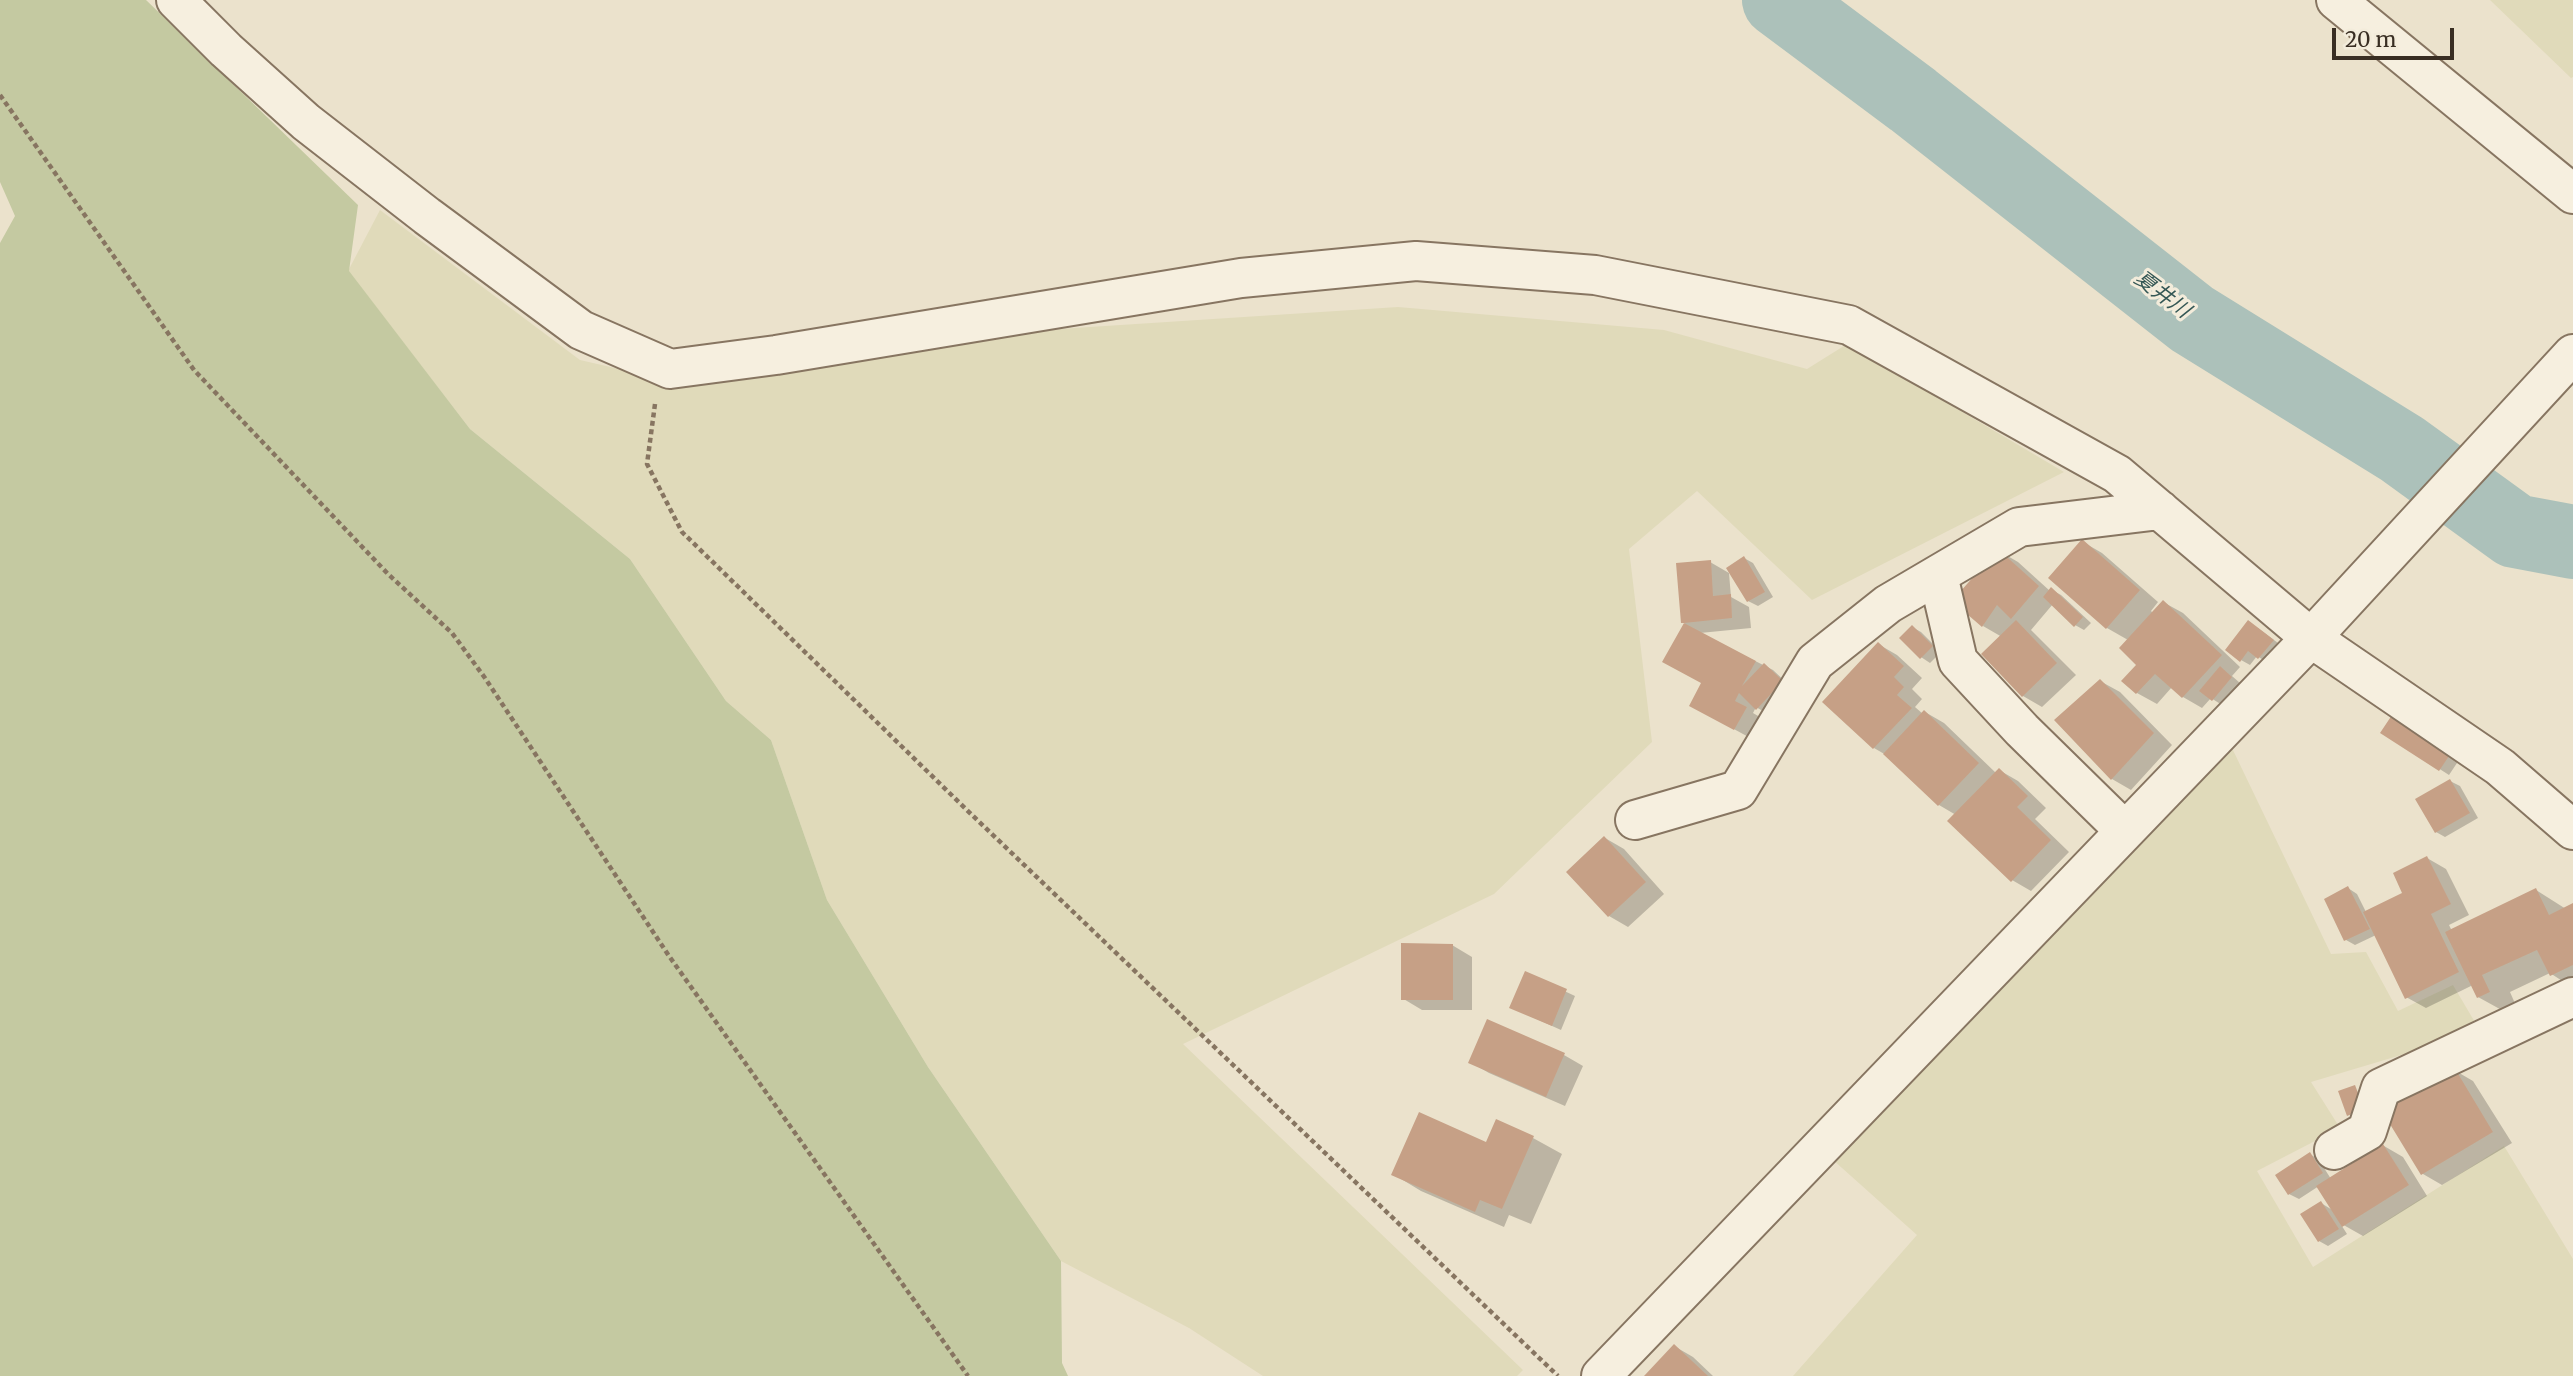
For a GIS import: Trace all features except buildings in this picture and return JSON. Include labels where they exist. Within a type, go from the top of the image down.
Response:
[{"type":"street","points":[[176,0],[226,50],[306,122],[471,249],[581,330],[670,369],[776,355],[1241,278],[1416,261],[1595,275],[1849,325],[2117,474],[2311,638],[2500,766],[2573,830]]},
{"type":"street","points":[[2336,0],[2573,194]]},
{"type":"street","points":[[1601,1376],[2311,638],[2573,354]]},
{"type":"street","points":[[1635,820],[1738,789],[1815,662],[1888,604],[2019,527],[2160,510]]},
{"type":"street","points":[[1938,575],[1958,661],[2022,730],[2125,831]]},
{"type":"street","points":[[2334,1150],[2367,1131],[2381,1088],[2573,997]]},
{"type":"path","points":[[0,95],[194,370],[388,574],[452,632],[669,956],[968,1376]]},
{"type":"path","points":[[670,369],[656,400],[647,464],[682,532],[972,815],[1558,1376]]},
{"type":"shaded area","points":[[2490,0],[2573,0],[2573,77],[2571,78]]},
{"type":"shaded area","points":[[380,210],[580,360],[693,386],[1059,329],[1398,307],[1664,330],[1807,369],[1847,344],[2064,472],[1812,600],[1697,491],[1629,549],[1652,742],[1494,894],[1183,1044],[1523,1370],[1517,1376],[1263,1376],[1189,1328],[1061,1261],[928,1067],[827,900],[771,740],[726,701],[630,559],[470,429],[348,271]]},
{"type":"shaded area","points":[[2231,746],[2331,954],[2366,952],[2398,1011],[2453,985],[2476,1024],[2448,1041],[2311,1082],[2340,1128],[2257,1171],[2313,1267],[2504,1146],[2573,1259],[2573,1376],[1793,1376],[1917,1235],[1823,1151]]},
{"type":"green space","points":[[0,0],[146,0],[358,205],[349,271],[470,429],[630,559],[726,701],[771,740],[827,900],[928,1067],[1061,1261],[1062,1363],[1068,1376],[0,1376],[0,243],[15,216],[0,182]]},
{"type":"waterway","name":"夏井川","points":[[1779,0],[1913,100],[2192,319],[2402,449],[2515,531],[2573,542]]}]
